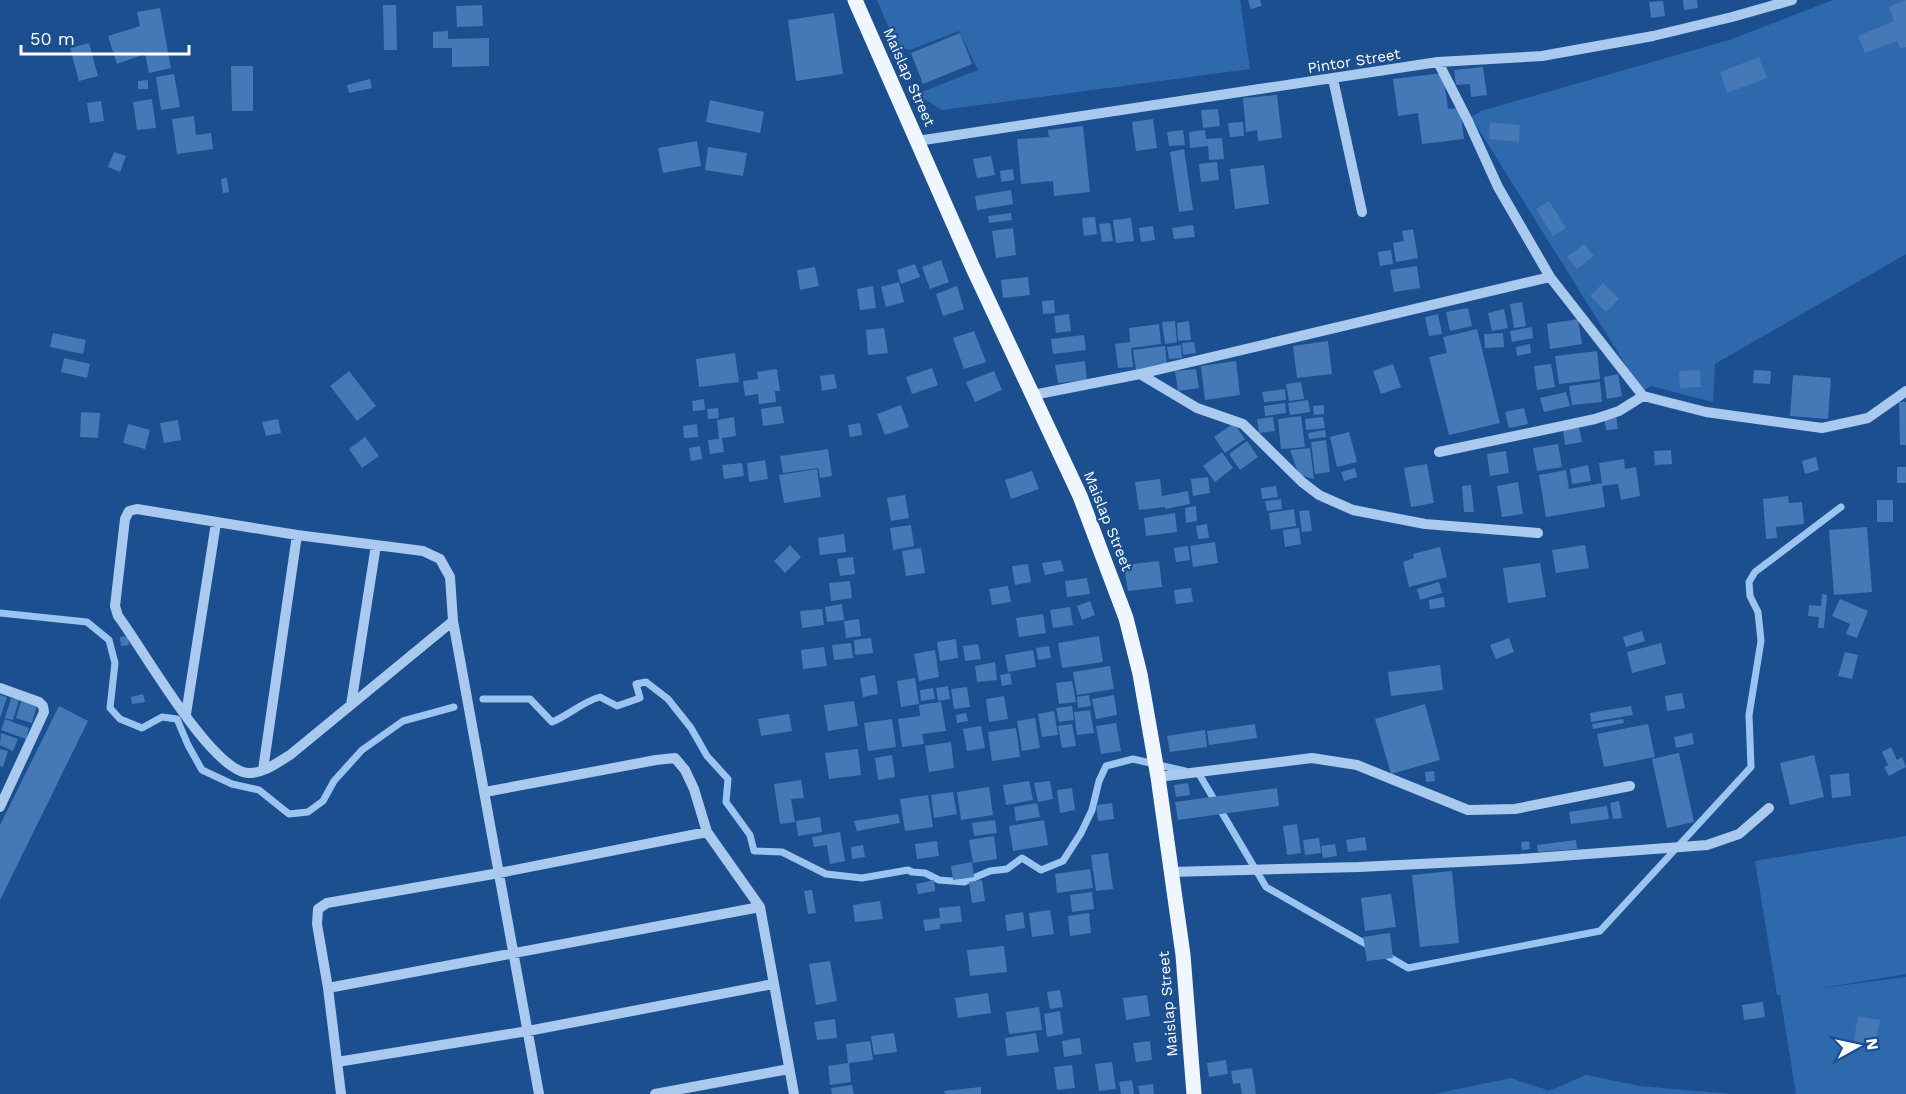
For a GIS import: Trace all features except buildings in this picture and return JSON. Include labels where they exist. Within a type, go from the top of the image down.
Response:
[{"type":"main road","name":"Maislap Street","points":[[855,0],[974,268],[1080,496],[1126,618],[1140,674],[1158,777],[1183,955],[1194,1094]]},
{"type":"street","name":"Pintor Street","points":[[917,141],[1333,80],[1438,62],[1542,56],[1653,36],[1792,0]]},
{"type":"street","points":[[1438,62],[1498,187],[1550,278],[1643,396],[1706,412],[1822,428],[1868,418],[1906,391]]},
{"type":"street","points":[[1333,80],[1362,212]]},
{"type":"street","points":[[1034,395],[1140,374],[1550,278]]},
{"type":"street","points":[[1140,374],[1197,408],[1243,424],[1302,482],[1319,495],[1353,510],[1425,524],[1538,533]]},
{"type":"street","points":[[1439,452],[1595,419],[1619,411],[1643,396]]},
{"type":"street","points":[[453,621],[290,755],[263,770],[247,773],[235,768],[215,752],[172,698],[118,616],[115,606],[125,519],[129,511],[137,509],[297,535],[423,551],[440,559],[450,577],[453,621],[539,1094]]},
{"type":"street","points":[[186,714],[216,523]]},
{"type":"street","points":[[263,770],[297,535]]},
{"type":"street","points":[[351,705],[376,545]]},
{"type":"street","points":[[0,688],[39,702],[44,712],[5,784],[0,807]]},
{"type":"street","points":[[485,792],[675,758],[685,770],[694,789],[707,832],[760,907],[794,1094]]},
{"type":"street","points":[[1158,777],[1312,758],[1357,765],[1468,810],[1515,809],[1630,786]]},
{"type":"street","points":[[1170,872],[1359,867],[1520,859],[1707,845],[1739,834],[1769,808]]},
{"type":"street","points":[[341,1094],[328,988],[317,924],[318,909],[327,903],[499,873],[707,832]]},
{"type":"street","points":[[328,988],[760,907]]},
{"type":"street","points":[[337,1062],[528,1031],[773,984]]},
{"type":"street","points":[[655,1094],[789,1069]]},
{"type":"shaded area","points":[[877,0],[1240,0],[1250,69],[942,110],[916,94],[978,70],[959,31],[910,50],[897,47]]},
{"type":"shaded area","points":[[1833,0],[1906,0],[1906,254],[1715,364],[1713,402],[1651,386],[1642,391],[1471,117],[1481,111],[1729,40]]},
{"type":"shaded area","points":[[1906,836],[1906,974],[1822,988],[1906,977],[1906,1094],[1796,1094],[1755,861]]},
{"type":"shaded area","points":[[1586,1075],[1640,1086],[1732,1094],[1434,1094],[1511,1078],[1549,1091]]},
{"type":"waterway","points":[[1384,954],[1408,968],[1600,931],[1751,767],[1749,715],[1761,641],[1758,612],[1750,596],[1749,582],[1755,572],[1841,507]]},
{"type":"waterway","points":[[0,613],[87,622],[109,640],[115,663],[110,708],[120,719],[142,728],[162,717],[177,719],[202,770],[232,784],[259,790],[289,814],[308,812],[323,801],[334,781],[362,750],[403,721],[454,707]]},
{"type":"waterway","points":[[483,699],[530,699],[552,722],[600,697],[617,706],[640,698],[636,684],[646,682],[668,699],[691,728],[707,756],[728,779],[726,802],[750,835],[754,851],[782,852],[826,874],[862,878],[908,870],[925,873],[939,880],[964,882],[990,871],[1007,869],[1022,858],[1041,870],[1063,861],[1081,833],[1092,810],[1099,781],[1106,766],[1133,759],[1185,771]]},
{"type":"waterway","points":[[1196,773],[1199,774],[1266,887],[1371,947]]}]
